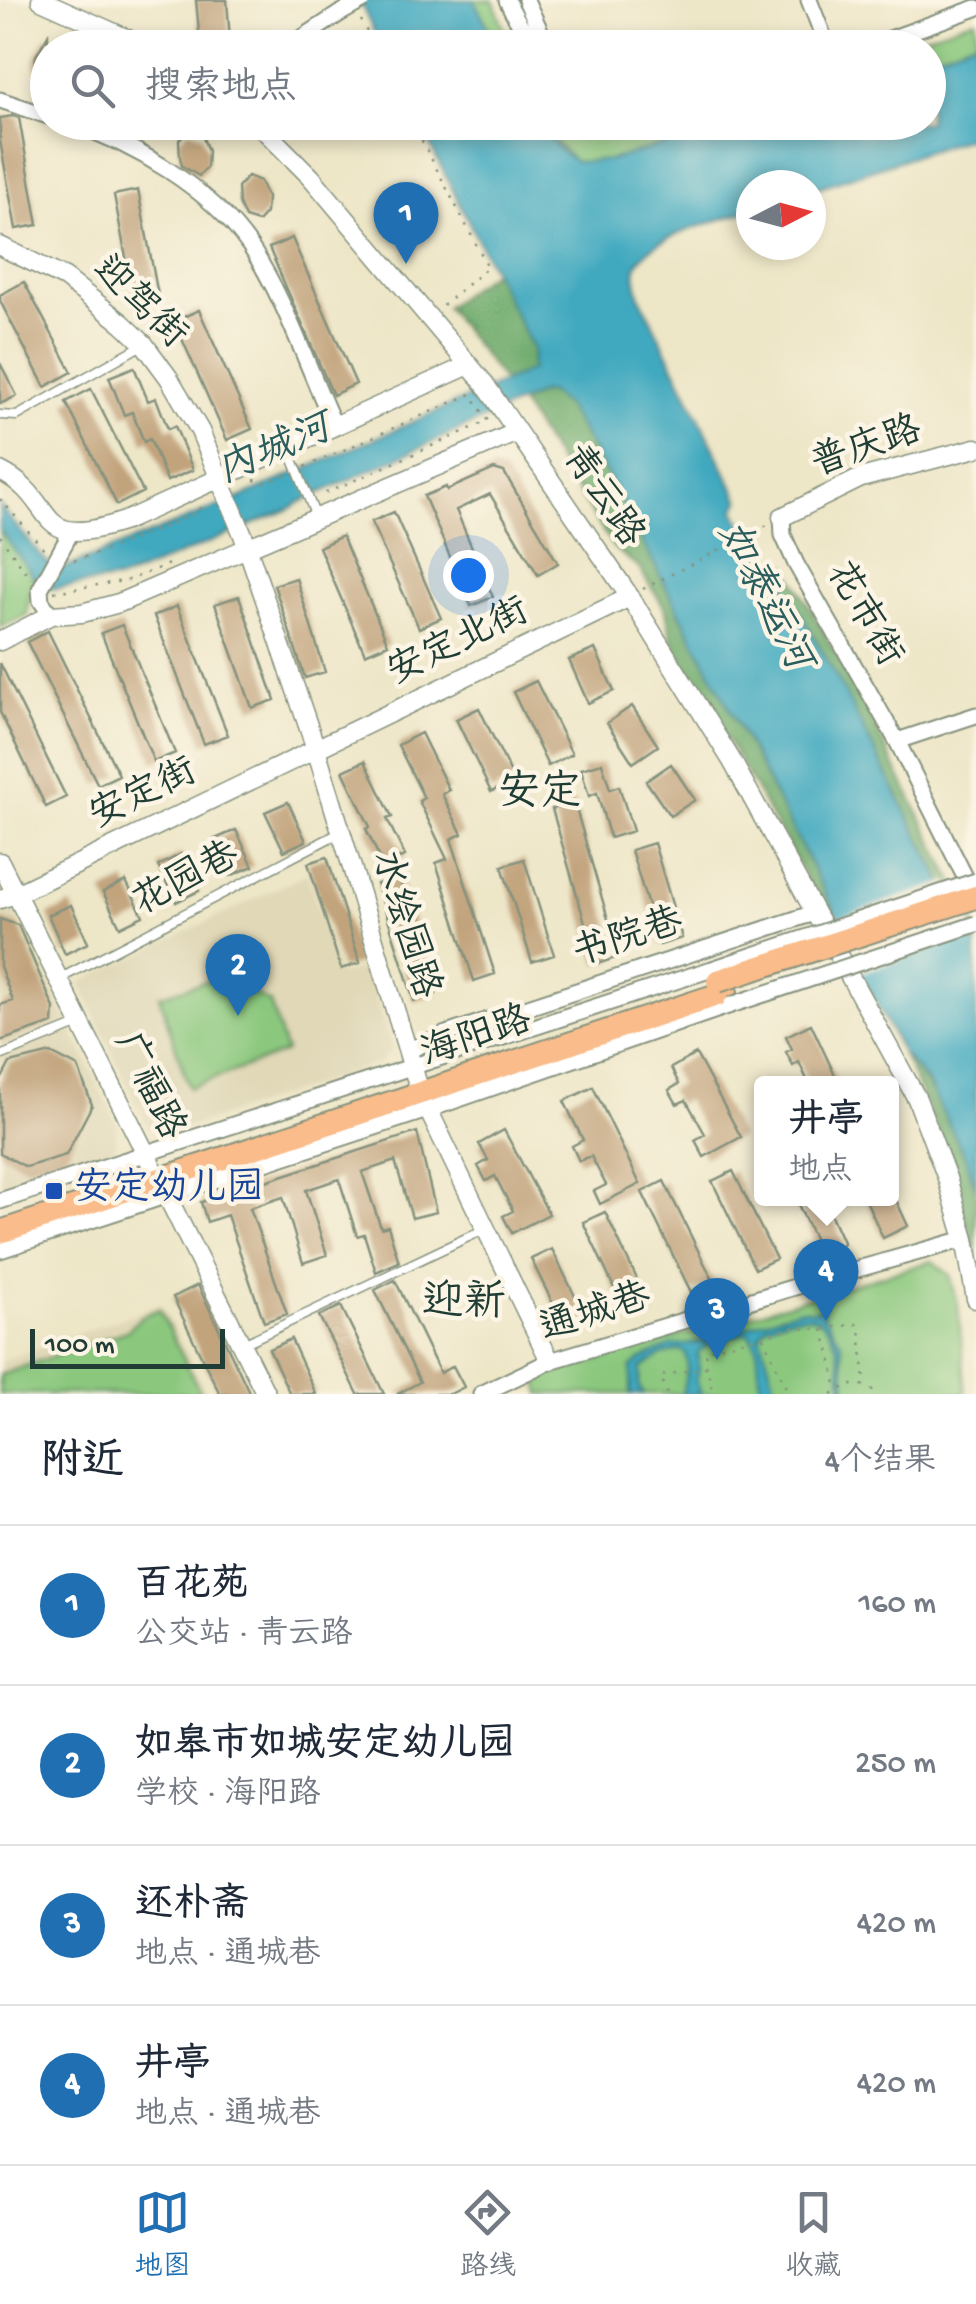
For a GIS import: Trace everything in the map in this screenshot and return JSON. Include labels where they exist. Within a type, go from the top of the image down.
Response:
[{"type":"main road","name":"海阳路","points":[[722,987],[976,898]]},
{"type":"main road","name":"海阳路","points":[[0,1232],[416,1080],[976,910]]},
{"type":"main road","name":"海阳路","points":[[0,1216],[155,1174]]},
{"type":"street","points":[[42,0],[108,30]]},
{"type":"street","points":[[507,0],[522,30]]},
{"type":"street","points":[[526,0],[540,30]]},
{"type":"street","points":[[809,0],[821,30]]},
{"type":"street","points":[[314,30],[338,14],[361,6]]},
{"type":"street","points":[[914,30],[976,8]]},
{"type":"street","points":[[0,100],[30,110]]},
{"type":"street","points":[[111,140],[160,166],[213,204],[249,245],[335,426]]},
{"type":"street","name":"青云路","points":[[274,140],[311,177],[470,365],[478,389],[636,594],[732,760],[917,1100],[947,1178],[976,1299]]},
{"type":"street","name":"迎驾街","points":[[0,246],[65,278],[144,344],[185,403],[225,482]]},
{"type":"street","points":[[0,471],[25,491],[54,525],[71,532],[95,531],[225,482],[288,447],[470,365]]},
{"type":"street","points":[[0,641],[51,615],[82,613],[118,603],[312,506],[504,423]]},
{"type":"street","name":"普庆路","points":[[773,522],[861,478],[976,448]]},
{"type":"street","name":"水绘园路","points":[[225,482],[316,749],[416,1080],[550,1361]]},
{"type":"street","name":"花市街","points":[[773,522],[784,535],[796,564],[897,741],[976,898]]},
{"type":"street","points":[[51,615],[41,601],[41,587],[71,532]]},
{"type":"street","name":"安定北街","points":[[316,749],[636,594]]},
{"type":"street","points":[[897,741],[976,716]]},
{"type":"street","name":"安定街","points":[[8,897],[316,749]]},
{"type":"street","name":"广福路","points":[[0,862],[8,897],[58,979],[266,1394]]},
{"type":"street","points":[[722,987],[976,881]]},
{"type":"street","name":"书院巷","points":[[416,1080],[446,1034],[814,913]]},
{"type":"street","points":[[722,987],[976,924]]},
{"type":"street","points":[[0,1201],[155,1174]]},
{"type":"street","points":[[0,1250],[155,1174]]},
{"type":"street","name":"通城巷","points":[[481,1394],[550,1361],[964,1239]]},
{"type":"lane","points":[[0,415],[17,416],[144,344]]},
{"type":"lane","points":[[288,447],[312,506]]},
{"type":"lane","name":"花园巷","points":[[58,979],[341,832]]},
{"type":"lane","points":[[0,1056],[80,1024]]},
{"type":"lane","points":[[241,1345],[486,1229]]},
{"type":"path","points":[[361,6],[368,30]]},
{"type":"path","points":[[421,140],[488,267],[430,318]]},
{"type":"path","points":[[225,482],[267,483],[478,389],[504,423],[312,506]]},
{"type":"path","points":[[636,594],[773,522]]},
{"type":"path","points":[[0,536],[49,593],[129,580],[180,559]]},
{"type":"path","points":[[713,1394],[706,1351],[793,1328],[856,1324],[860,1329],[865,1383],[878,1394]]},
{"type":"path","points":[[822,1329],[832,1356],[834,1392],[846,1385],[865,1383]]},
{"type":"path","points":[[762,1336],[789,1394]]},
{"type":"path","points":[[667,1394],[661,1376],[707,1366]]},
{"type":"shaded area","points":[[307,874],[339,975],[366,967],[392,1049],[379,1063],[169,1134],[146,1126],[80,983]]},
{"type":"shaded area","points":[[13,908],[117,1124],[114,1150],[0,1188],[0,912]]},
{"type":"shaded area","points":[[161,1304],[207,1394],[0,1394],[0,1362]]},
{"type":"green space","points":[[474,0],[493,0],[506,30],[489,30]]},
{"type":"green space","points":[[976,19],[976,40],[946,51],[943,30]]},
{"type":"green space","points":[[554,140],[680,140],[610,160],[575,162]]},
{"type":"green space","points":[[494,271],[533,351],[531,370],[504,382],[446,307]]},
{"type":"green space","points":[[543,392],[551,393],[567,407],[610,479],[836,913],[823,908],[672,642],[666,610],[639,568],[614,548],[520,403]]},
{"type":"green space","points":[[0,530],[36,580],[27,615],[0,627]]},
{"type":"green space","points":[[772,561],[786,565],[857,692],[976,926],[976,947],[838,680]]},
{"type":"green space","points":[[222,976],[270,1003],[286,1052],[189,1088],[159,996]]},
{"type":"green space","points":[[902,1053],[937,1100],[973,1174],[976,1256],[938,1130]]},
{"type":"green space","points":[[932,1261],[950,1275],[958,1304],[966,1394],[541,1394],[537,1378]]},
{"type":"green space","points":[[159,1309],[201,1394],[0,1394],[0,1375],[129,1330],[140,1317]]},
{"type":"water","points":[[359,0],[474,0],[489,30],[373,30]]},
{"type":"water","name":"如泰运河","points":[[976,40],[976,135],[826,185],[826,170],[736,170],[736,215],[688,230],[656,246],[637,265],[636,281],[640,297],[740,501],[735,510],[759,558],[772,561],[976,947],[976,1190],[967,1160],[927,1082],[902,1053],[848,949],[836,913],[610,479],[567,407],[551,393],[543,392],[290,509],[122,579],[51,589],[36,580],[0,530],[0,506],[44,559],[57,569],[70,566],[237,499],[531,370],[533,350],[428,140],[551,140],[576,162],[610,160],[680,140],[946,140],[946,51]]},
{"type":"water","points":[[824,1305],[823,1315],[841,1343],[847,1394],[831,1334],[817,1319],[799,1316],[766,1326],[760,1335],[774,1394],[761,1394],[757,1347],[749,1333],[715,1341],[698,1353],[696,1379],[701,1394],[682,1394],[688,1365],[680,1350],[662,1355],[641,1368],[639,1385],[643,1394],[631,1394],[631,1368],[672,1345],[692,1344]]},
{"type":"pier","points":[[948,882],[976,934],[855,974],[833,920]]},
{"type":"building","points":[[196,0],[227,0],[229,30],[199,30]]},
{"type":"building","points":[[0,118],[19,118],[38,225],[16,229],[0,141]]},
{"type":"building","points":[[179,140],[204,140],[207,167],[199,176],[182,166]]},
{"type":"building","points":[[248,176],[260,181],[267,197],[266,213],[258,222],[245,218],[239,204],[238,187]]},
{"type":"building","points":[[138,190],[159,300],[135,305],[114,195]]},
{"type":"building","points":[[292,238],[356,384],[333,395],[269,248]]},
{"type":"building","points":[[24,282],[72,372],[45,387],[0,301],[0,295]]},
{"type":"building","points":[[199,310],[252,429],[227,440],[174,321]]},
{"type":"building","points":[[0,363],[17,396],[0,404]]},
{"type":"building","points":[[134,367],[148,401],[156,398],[168,429],[175,426],[193,470],[167,481],[150,439],[144,442],[132,412],[124,415],[109,377]]},
{"type":"building","points":[[91,389],[143,492],[117,505],[66,402]]},
{"type":"building","points":[[494,469],[504,472],[558,563],[538,575],[490,494],[456,510],[493,597],[471,606],[424,496]]},
{"type":"building","points":[[394,512],[441,618],[419,628],[371,522]]},
{"type":"building","points":[[342,536],[388,644],[365,654],[319,547]]},
{"type":"building","points":[[296,578],[325,672],[305,678],[274,585]]},
{"type":"building","points":[[239,596],[275,700],[252,708],[215,604]]},
{"type":"building","points":[[177,606],[228,735],[204,744],[154,616]]},
{"type":"building","points":[[122,625],[175,753],[154,762],[101,633]]},
{"type":"building","points":[[48,631],[119,775],[98,785],[27,642]]},
{"type":"building","points":[[595,649],[614,691],[588,703],[569,660]]},
{"type":"building","points":[[0,663],[66,797],[46,807],[0,712]]},
{"type":"building","points":[[536,681],[572,754],[548,766],[513,692]]},
{"type":"building","points":[[632,706],[658,746],[633,763],[607,723]]},
{"type":"building","points":[[479,708],[514,780],[491,792],[456,719]]},
{"type":"building","points":[[421,733],[449,790],[442,794],[462,834],[451,839],[495,974],[474,981],[436,863],[447,859],[398,745]]},
{"type":"building","points":[[365,761],[392,817],[387,819],[405,856],[394,861],[436,994],[414,1001],[377,884],[390,880],[343,771]]},
{"type":"building","points":[[602,763],[610,789],[619,786],[633,831],[610,838],[597,793],[589,796],[581,769]]},
{"type":"building","points":[[671,764],[695,800],[670,816],[646,781]]},
{"type":"building","points":[[288,802],[306,841],[284,851],[265,812]]},
{"type":"building","points":[[574,802],[619,957],[597,964],[552,809]]},
{"type":"building","points":[[236,830],[253,866],[230,876],[213,840]]},
{"type":"building","points":[[654,843],[682,938],[660,945],[631,850]]},
{"type":"building","points":[[181,854],[199,891],[176,902],[158,866]]},
{"type":"building","points":[[327,857],[360,963],[341,969],[308,863]]},
{"type":"building","points":[[524,859],[554,955],[532,962],[502,866]]},
{"type":"building","points":[[126,881],[143,916],[120,927],[103,892]]},
{"type":"building","points":[[71,905],[88,943],[65,954],[48,915]]},
{"type":"building","points":[[0,919],[18,925],[54,1008],[53,1023],[0,1041],[0,1005],[13,1001],[0,966]]},
{"type":"building","points":[[811,1024],[835,1076],[805,1076],[799,1062],[793,1066],[786,1052],[792,1049],[786,1036]]},
{"type":"building","points":[[51,1053],[78,1067],[92,1105],[66,1155],[26,1167],[0,1153],[0,1082],[10,1063]]},
{"type":"building","points":[[696,1054],[741,1137],[704,1157],[695,1140],[705,1134],[686,1100],[677,1104],[669,1090],[679,1084],[671,1068]]},
{"type":"building","points":[[593,1087],[640,1184],[600,1204],[594,1191],[606,1185],[591,1156],[579,1161],[572,1146],[583,1140],[564,1101]]},
{"type":"building","points":[[504,1130],[549,1214],[512,1233],[503,1216],[513,1211],[495,1176],[486,1181],[478,1166],[488,1160],[479,1144]]},
{"type":"building","points":[[417,1132],[436,1212],[412,1218],[395,1161],[362,1172],[381,1228],[388,1226],[399,1262],[376,1272],[364,1234],[357,1236],[339,1179],[306,1190],[327,1255],[303,1263],[283,1197],[250,1208],[287,1314],[264,1322],[227,1215],[207,1222],[201,1202]]},
{"type":"building","points":[[733,1171],[776,1259],[755,1269],[712,1181]]},
{"type":"building","points":[[664,1181],[713,1281],[691,1292],[642,1192]]},
{"type":"building","points":[[799,1206],[827,1206],[844,1244],[822,1255]]},
{"type":"building","points":[[869,1206],[899,1206],[908,1226],[883,1238]]},
{"type":"building","points":[[605,1212],[647,1300],[625,1311],[583,1222]]},
{"type":"building","points":[[552,1249],[586,1319],[566,1330],[531,1259]]},
{"type":"building","points":[[395,1280],[440,1373],[453,1366],[464,1387],[450,1394],[397,1394],[420,1382],[375,1290]]},
{"type":"building","points":[[198,1285],[250,1394],[220,1394],[204,1362],[173,1297]]},
{"type":"building","points":[[341,1306],[384,1394],[358,1394],[319,1316]]},
{"type":"building","points":[[291,1339],[316,1394],[290,1394],[269,1349]]},
{"type":"place","name":"百花苑","points":[[406,264]]},
{"type":"place","name":"如皋市如城安定幼儿园","points":[[238,1016]]},
{"type":"place","name":"安定幼儿园","points":[[54,1191]]},
{"type":"place","name":"井亭","points":[[826,1321]]},
{"type":"place","name":"还朴斋","points":[[717,1360]]},
{"type":"district","name":"安定","points":[[540,795]]},
{"type":"district","name":"迎新","points":[[464,1305]]},
{"type":"water label","name":"内城河","points":[[275,452]]}]
